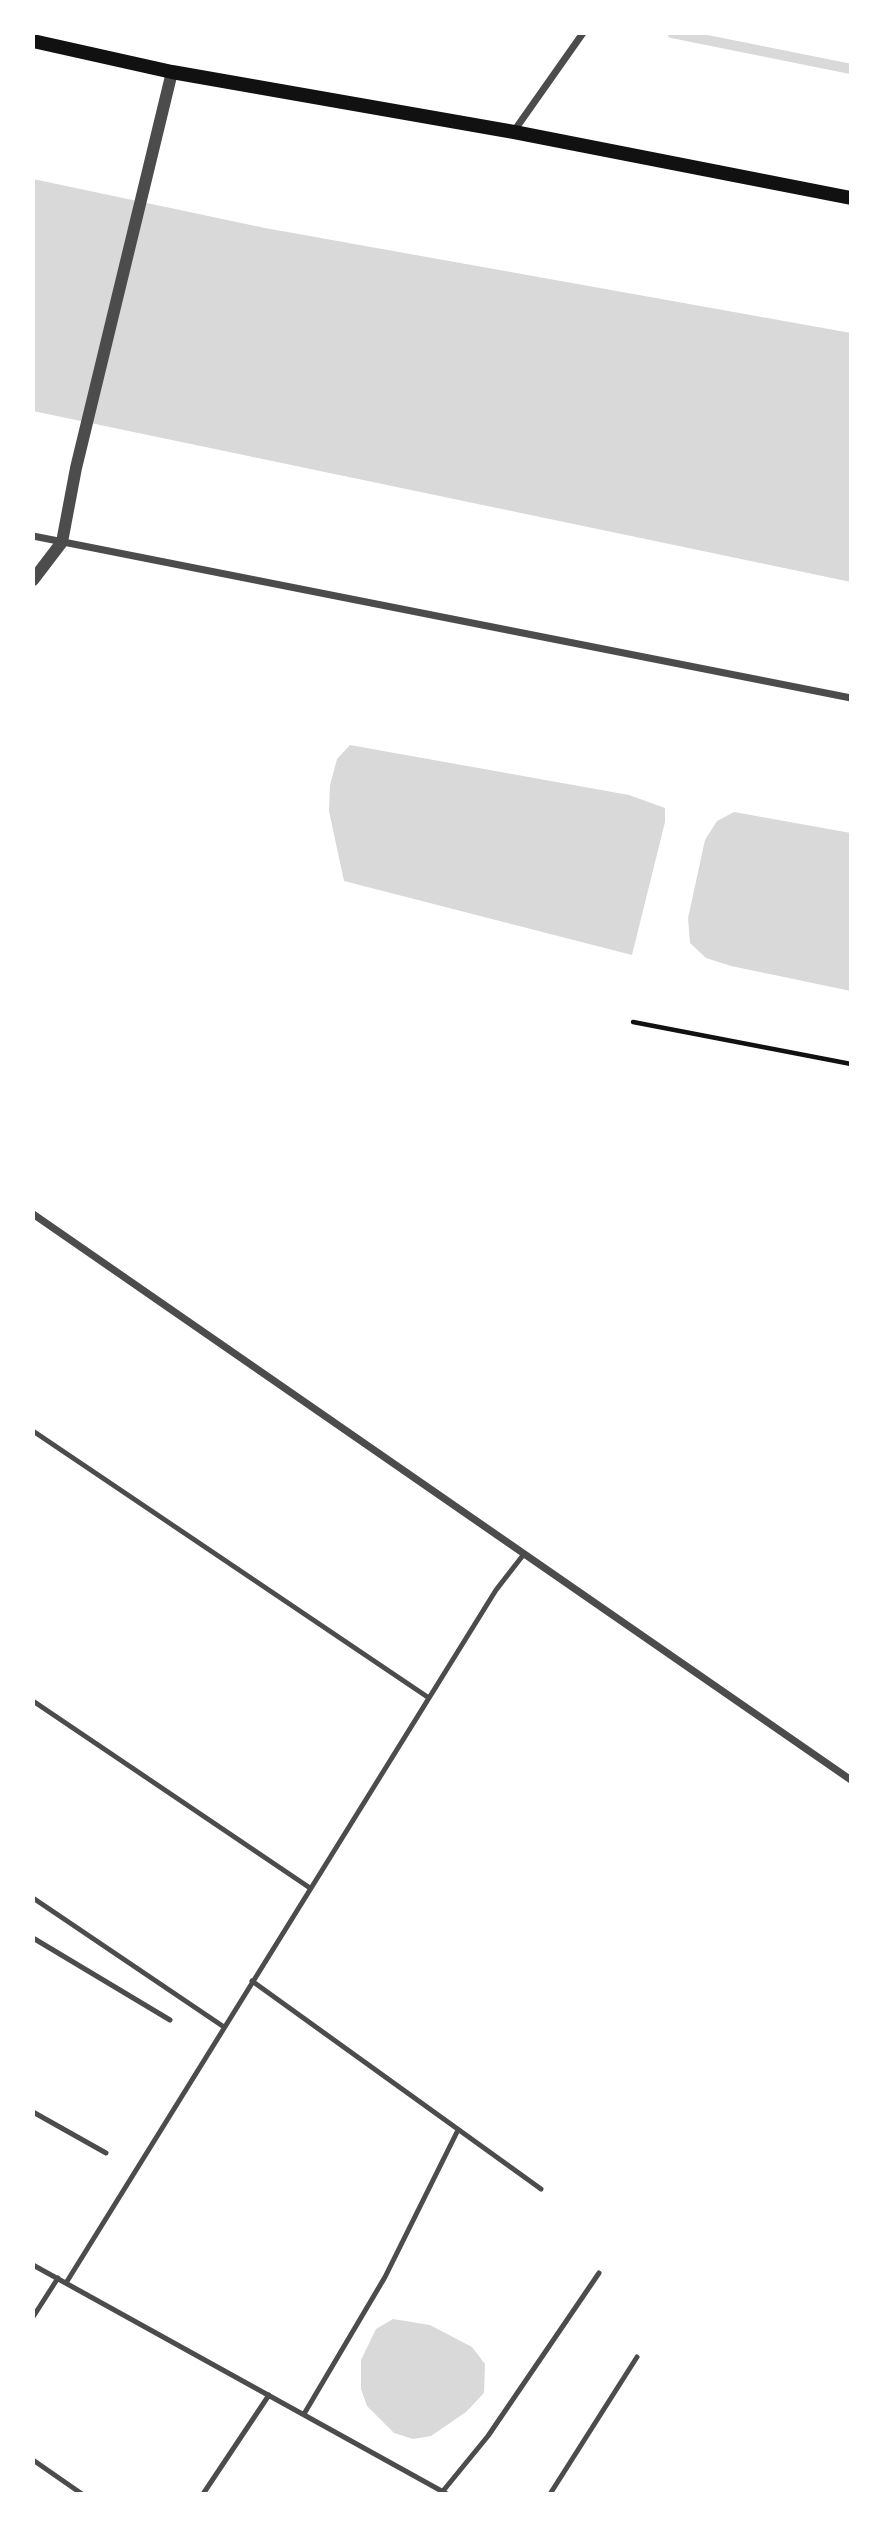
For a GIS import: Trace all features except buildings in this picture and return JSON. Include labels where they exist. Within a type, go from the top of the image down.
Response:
[{"type":"main road","points":[[33,41],[172,72],[514,132],[851,198]]},
{"type":"street","points":[[514,132],[583,33]]},
{"type":"street","points":[[33,580],[62,542],[76,468],[172,72]]},
{"type":"street","points":[[33,536],[851,698]]},
{"type":"street","points":[[33,1214],[851,1780]]},
{"type":"lane","points":[[33,1431],[429,1698]]},
{"type":"lane","points":[[66,2283],[496,1590],[524,1554]]},
{"type":"lane","points":[[33,1701],[310,1888]]},
{"type":"lane","points":[[33,1898],[224,2027]]},
{"type":"lane","points":[[33,1938],[170,2020]]},
{"type":"lane","points":[[252,1981],[541,2189]]},
{"type":"lane","points":[[33,2112],[106,2154]]},
{"type":"lane","points":[[304,2414],[385,2277],[458,2130]]},
{"type":"lane","points":[[33,2265],[445,2493],[495,2426],[598,2273]]},
{"type":"lane","points":[[33,2317],[58,2278]]},
{"type":"lane","points":[[550,2494],[637,2357]]},
{"type":"lane","points":[[203,2494],[269,2395]]},
{"type":"lane","points":[[33,2460],[82,2494]]},
{"type":"path","points":[[633,1022],[851,1064]]},
{"type":"shaded area","points":[[33,179],[265,228],[851,333],[851,582],[33,411]]},
{"type":"shaded area","points":[[350,745],[629,795],[665,808],[665,822],[632,955],[344,881],[329,811],[330,785],[337,759]]},
{"type":"shaded area","points":[[734,812],[851,833],[851,991],[731,966],[706,958],[690,943],[688,918],[705,840],[717,821]]},
{"type":"shaded area","points":[[393,2319],[430,2325],[472,2347],[485,2364],[484,2393],[466,2412],[431,2436],[413,2439],[394,2433],[367,2406],[361,2389],[361,2360],[376,2329]]},
{"type":"waterway","points":[[672,33],[851,69]]}]
